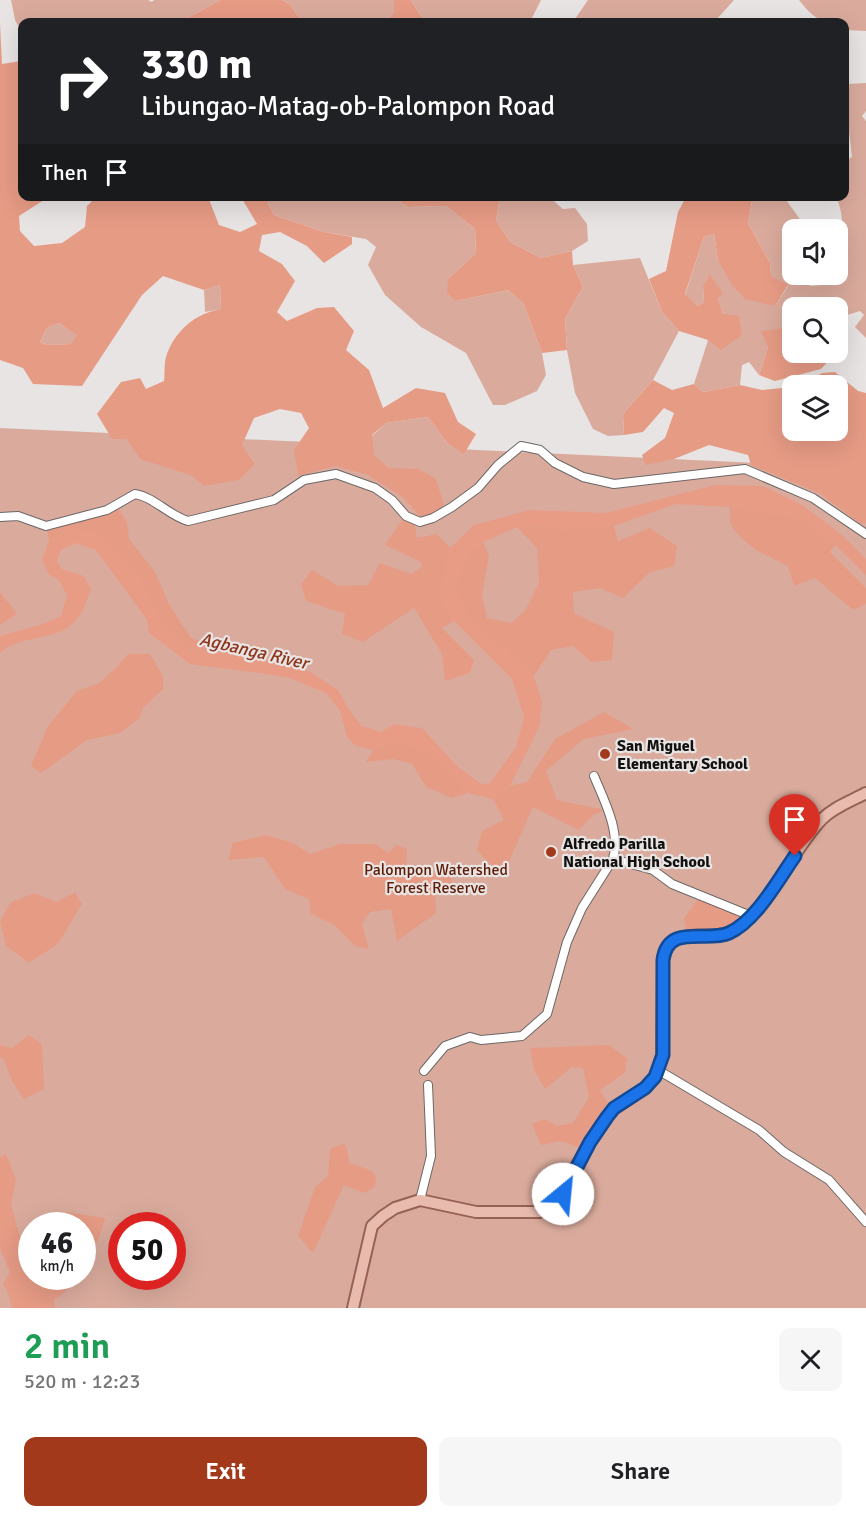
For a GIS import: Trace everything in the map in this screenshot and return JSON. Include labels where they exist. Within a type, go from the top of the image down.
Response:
[{"type":"main road","points":[[353,1308],[372,1226],[394,1208],[420,1200],[476,1212],[540,1212],[549,1208],[563,1194],[590,1142],[607,1117],[614,1108],[652,1082],[658,1070],[663,1055],[663,960],[669,945],[681,937],[728,933],[746,922],[821,820],[840,806],[866,794]]},
{"type":"street","points":[[0,517],[18,516],[46,526],[107,510],[135,494],[144,495],[176,518],[188,521],[274,500],[304,480],[336,474],[375,488],[392,500],[406,516],[420,522],[433,518],[452,507],[478,488],[498,465],[520,446],[540,450],[555,463],[583,477],[614,484],[745,469],[813,498],[866,534]]},
{"type":"street","points":[[424,1071],[446,1046],[470,1038],[481,1040],[522,1036],[546,1014],[567,942],[582,908],[613,859],[616,850],[609,810],[594,776]]},
{"type":"street","points":[[613,859],[653,870],[672,884],[751,916]]},
{"type":"street","points":[[658,1070],[759,1130],[784,1152],[829,1180],[866,1222]]},
{"type":"street","points":[[420,1200],[431,1156],[428,1085]]},
{"type":"green space","points":[[11,0],[148,0],[152,2],[154,0],[220,0],[187,18],[18,18],[18,26]]},
{"type":"green space","points":[[220,0],[282,0],[290,4],[299,18],[187,18]]},
{"type":"green space","points":[[282,0],[394,0],[394,11],[390,18],[299,18],[290,4]]},
{"type":"green space","points":[[394,0],[411,0],[421,18],[390,18],[394,11]]},
{"type":"green space","points":[[411,0],[541,0],[532,18],[421,18]]},
{"type":"green space","points":[[588,0],[734,0],[718,18],[576,18]]},
{"type":"green space","points":[[799,0],[866,0],[866,31],[849,30],[849,18],[818,18],[809,12]]},
{"type":"green space","points":[[0,23],[2,64],[18,61],[18,201],[42,201],[19,216],[20,231],[34,246],[62,243],[85,227],[87,206],[92,201],[210,201],[219,225],[240,232],[257,224],[243,201],[267,201],[274,215],[324,232],[352,237],[352,244],[324,263],[307,246],[280,232],[262,235],[259,251],[282,264],[295,281],[277,312],[287,321],[317,308],[334,307],[354,331],[346,350],[369,370],[383,408],[416,388],[445,393],[458,422],[476,434],[464,454],[448,444],[428,417],[386,423],[372,435],[374,455],[389,468],[419,469],[436,479],[444,505],[432,517],[420,517],[404,498],[368,475],[335,466],[298,476],[294,450],[309,428],[301,413],[280,409],[254,418],[242,445],[255,464],[239,480],[204,486],[190,475],[140,459],[127,439],[112,439],[97,414],[121,382],[140,378],[146,389],[164,381],[166,357],[180,331],[195,319],[221,309],[220,285],[204,290],[163,276],[142,295],[82,386],[33,384],[23,368],[0,360]],"holes":[[[59,323],[77,335],[71,344],[47,345],[40,342],[47,328]]]},
{"type":"green space","points":[[866,83],[866,111],[862,116],[866,121],[866,338],[855,327],[864,315],[860,311],[848,315],[848,297],[782,297],[782,331],[768,347],[759,375],[749,362],[742,365],[740,385],[703,392],[694,384],[708,340],[723,314],[718,298],[703,286],[704,302],[698,306],[685,295],[704,237],[714,234],[718,260],[775,306],[788,286],[786,285],[848,285],[848,219],[842,219],[838,201],[849,201],[849,159],[852,157],[849,132],[849,84]]},
{"type":"green space","points":[[267,201],[399,201],[408,207],[446,206],[475,229],[476,253],[448,279],[456,301],[508,290],[523,303],[542,353],[546,375],[537,391],[505,405],[493,405],[466,353],[421,327],[385,295],[368,265],[376,247],[366,239],[324,232],[274,215]]},
{"type":"green space","points":[[399,201],[499,201],[496,220],[510,242],[541,258],[572,251],[573,265],[583,287],[565,319],[567,350],[542,353],[523,303],[508,290],[456,301],[447,293],[448,279],[476,253],[475,229],[446,206],[408,207]]},
{"type":"green space","points":[[499,201],[554,201],[563,209],[575,208],[587,224],[588,241],[572,251],[541,258],[510,242],[496,220]]},
{"type":"green space","points":[[684,201],[752,201],[748,223],[770,263],[771,276],[782,282],[782,285],[788,285],[775,306],[745,299],[732,285],[718,260],[714,234],[704,237],[685,294],[698,306],[704,302],[703,286],[710,275],[723,293],[718,298],[723,314],[739,316],[742,335],[721,350],[708,340],[679,331],[662,312],[649,279],[666,271],[678,212]]},
{"type":"green space","points":[[752,201],[787,201],[800,219],[782,219],[782,282],[771,276],[770,263],[748,223]]},
{"type":"green space","points":[[640,258],[662,312],[679,331],[653,380],[623,414],[624,435],[608,436],[593,429],[575,393],[567,350],[565,319],[583,287],[573,265]]},
{"type":"green space","points":[[220,285],[221,309],[205,312],[204,290]]},
{"type":"green space","points":[[59,323],[78,335],[71,344],[47,345],[40,342],[47,328]]},
{"type":"green space","points":[[782,328],[782,363],[827,363],[821,369],[798,375],[782,375],[782,379],[775,381],[759,375],[768,347],[761,331]]},
{"type":"green space","points":[[835,372],[839,375],[819,375]]},
{"type":"green space","points":[[653,380],[672,390],[694,384],[703,392],[740,385],[762,390],[782,388],[782,441],[848,441],[848,383],[858,391],[866,393],[866,523],[861,524],[819,493],[751,465],[748,455],[709,445],[674,459],[646,465],[642,455],[665,438],[674,413],[664,408],[643,432],[624,435],[623,414]]},
{"type":"green space","name":"Palompon Watershed Forest Reserve","points":[[428,417],[448,444],[456,449],[866,468],[866,1308],[0,1308],[0,428],[372,445],[372,436],[386,423]]},
{"type":"green space","points":[[730,507],[797,517],[835,545],[830,552],[866,588],[866,604],[853,610],[815,578],[794,586],[788,566],[757,550],[737,533],[730,522]]},
{"type":"green space","points":[[119,509],[127,522],[129,539],[155,572],[169,604],[191,638],[206,643],[261,646],[264,659],[187,649],[162,622],[136,570],[72,529],[49,541],[47,529]]},
{"type":"green space","points":[[404,517],[415,525],[417,538],[437,534],[450,548],[441,598],[454,621],[442,628],[474,660],[470,673],[445,681],[442,654],[414,608],[363,642],[342,634],[345,614],[306,601],[301,584],[312,570],[338,586],[368,585],[380,563],[411,574],[422,567],[421,562],[385,545]]},
{"type":"green space","points":[[614,526],[618,541],[650,528],[677,546],[674,566],[650,572],[623,598],[600,588],[573,592],[574,613],[614,632],[612,660],[591,662],[573,646],[551,650],[534,676],[469,618],[455,589],[465,557],[483,542],[489,556],[482,595],[487,618],[511,623],[525,611],[539,583],[537,548],[517,527],[578,529]]},
{"type":"green space","points":[[0,592],[17,614],[0,625]]},
{"type":"green space","points":[[128,654],[150,654],[163,676],[163,689],[143,708],[139,719],[120,733],[87,740],[41,773],[31,766],[48,726],[77,691],[99,683]]},
{"type":"green space","points":[[604,712],[633,729],[584,739],[546,771],[557,800],[605,810],[593,815],[579,830],[533,807],[502,877],[477,850],[482,831],[504,820],[493,799],[510,786],[527,782],[555,739]]},
{"type":"green space","points":[[399,741],[426,752],[468,793],[452,798],[426,787],[412,764],[393,759],[366,762],[373,750]]},
{"type":"green space","points":[[266,835],[293,843],[310,854],[340,844],[375,844],[388,853],[397,845],[407,849],[406,872],[423,876],[445,871],[453,881],[435,894],[436,913],[397,941],[391,909],[370,912],[362,924],[369,949],[355,946],[334,925],[311,914],[309,899],[285,889],[264,857],[228,860],[233,843]]},
{"type":"green space","points":[[75,892],[82,904],[58,944],[29,963],[6,946],[0,922],[10,903],[34,893],[56,902]]},
{"type":"green space","points":[[699,898],[738,912],[740,919],[714,929],[686,930],[684,918]]},
{"type":"green space","points":[[29,1035],[42,1044],[44,1089],[24,1099],[12,1081],[4,1060],[0,1057],[0,1045],[12,1048]]},
{"type":"green space","points":[[609,1045],[627,1058],[625,1073],[600,1090],[610,1106],[581,1148],[560,1141],[541,1145],[532,1124],[545,1119],[557,1126],[573,1123],[589,1097],[583,1068],[572,1067],[545,1089],[534,1070],[530,1048]]},
{"type":"green space","points":[[345,1143],[350,1163],[372,1171],[376,1177],[375,1187],[364,1193],[344,1185],[313,1253],[298,1236],[315,1187],[328,1176],[330,1149]]},
{"type":"green space","points":[[6,1154],[16,1180],[11,1204],[18,1230],[18,1290],[67,1290],[54,1300],[55,1308],[12,1308],[3,1284],[10,1272],[0,1248],[0,1157]]},
{"type":"green space","points":[[96,1217],[105,1218],[96,1242]]},
{"type":"shaded area","points":[[715,485],[763,486],[804,506],[843,536],[866,559],[866,575],[835,545],[797,517],[730,507],[676,504],[614,526],[578,529],[517,527],[483,542],[465,557],[455,589],[469,618],[534,676],[542,702],[540,725],[510,786],[493,799],[468,793],[426,752],[399,741],[373,750],[356,746],[347,737],[340,711],[326,693],[287,677],[190,664],[149,633],[147,620],[96,550],[76,543],[61,550],[57,561],[62,569],[84,576],[91,589],[79,616],[69,627],[60,632],[19,643],[0,653],[0,636],[43,624],[61,616],[67,595],[59,580],[49,575],[42,560],[49,541],[72,529],[96,531],[136,570],[162,622],[187,649],[264,659],[309,671],[338,690],[362,726],[381,732],[394,724],[422,728],[458,767],[481,784],[490,783],[516,747],[524,717],[512,679],[454,621],[441,598],[450,548],[474,525],[529,510],[606,513]]},
{"type":"place","name":"San Miguel Elementary School","points":[[605,754]]},
{"type":"place","name":"Alfredo Parilla National High School","points":[[551,852]]},
{"type":"route","points":[[563,1194],[590,1142],[607,1117],[614,1108],[652,1082],[661,1063],[663,1055],[663,960],[669,945],[681,937],[723,935],[746,922],[795,856]]},
{"type":"water label","name":"Agbanga River","points":[[254,651]]}]
